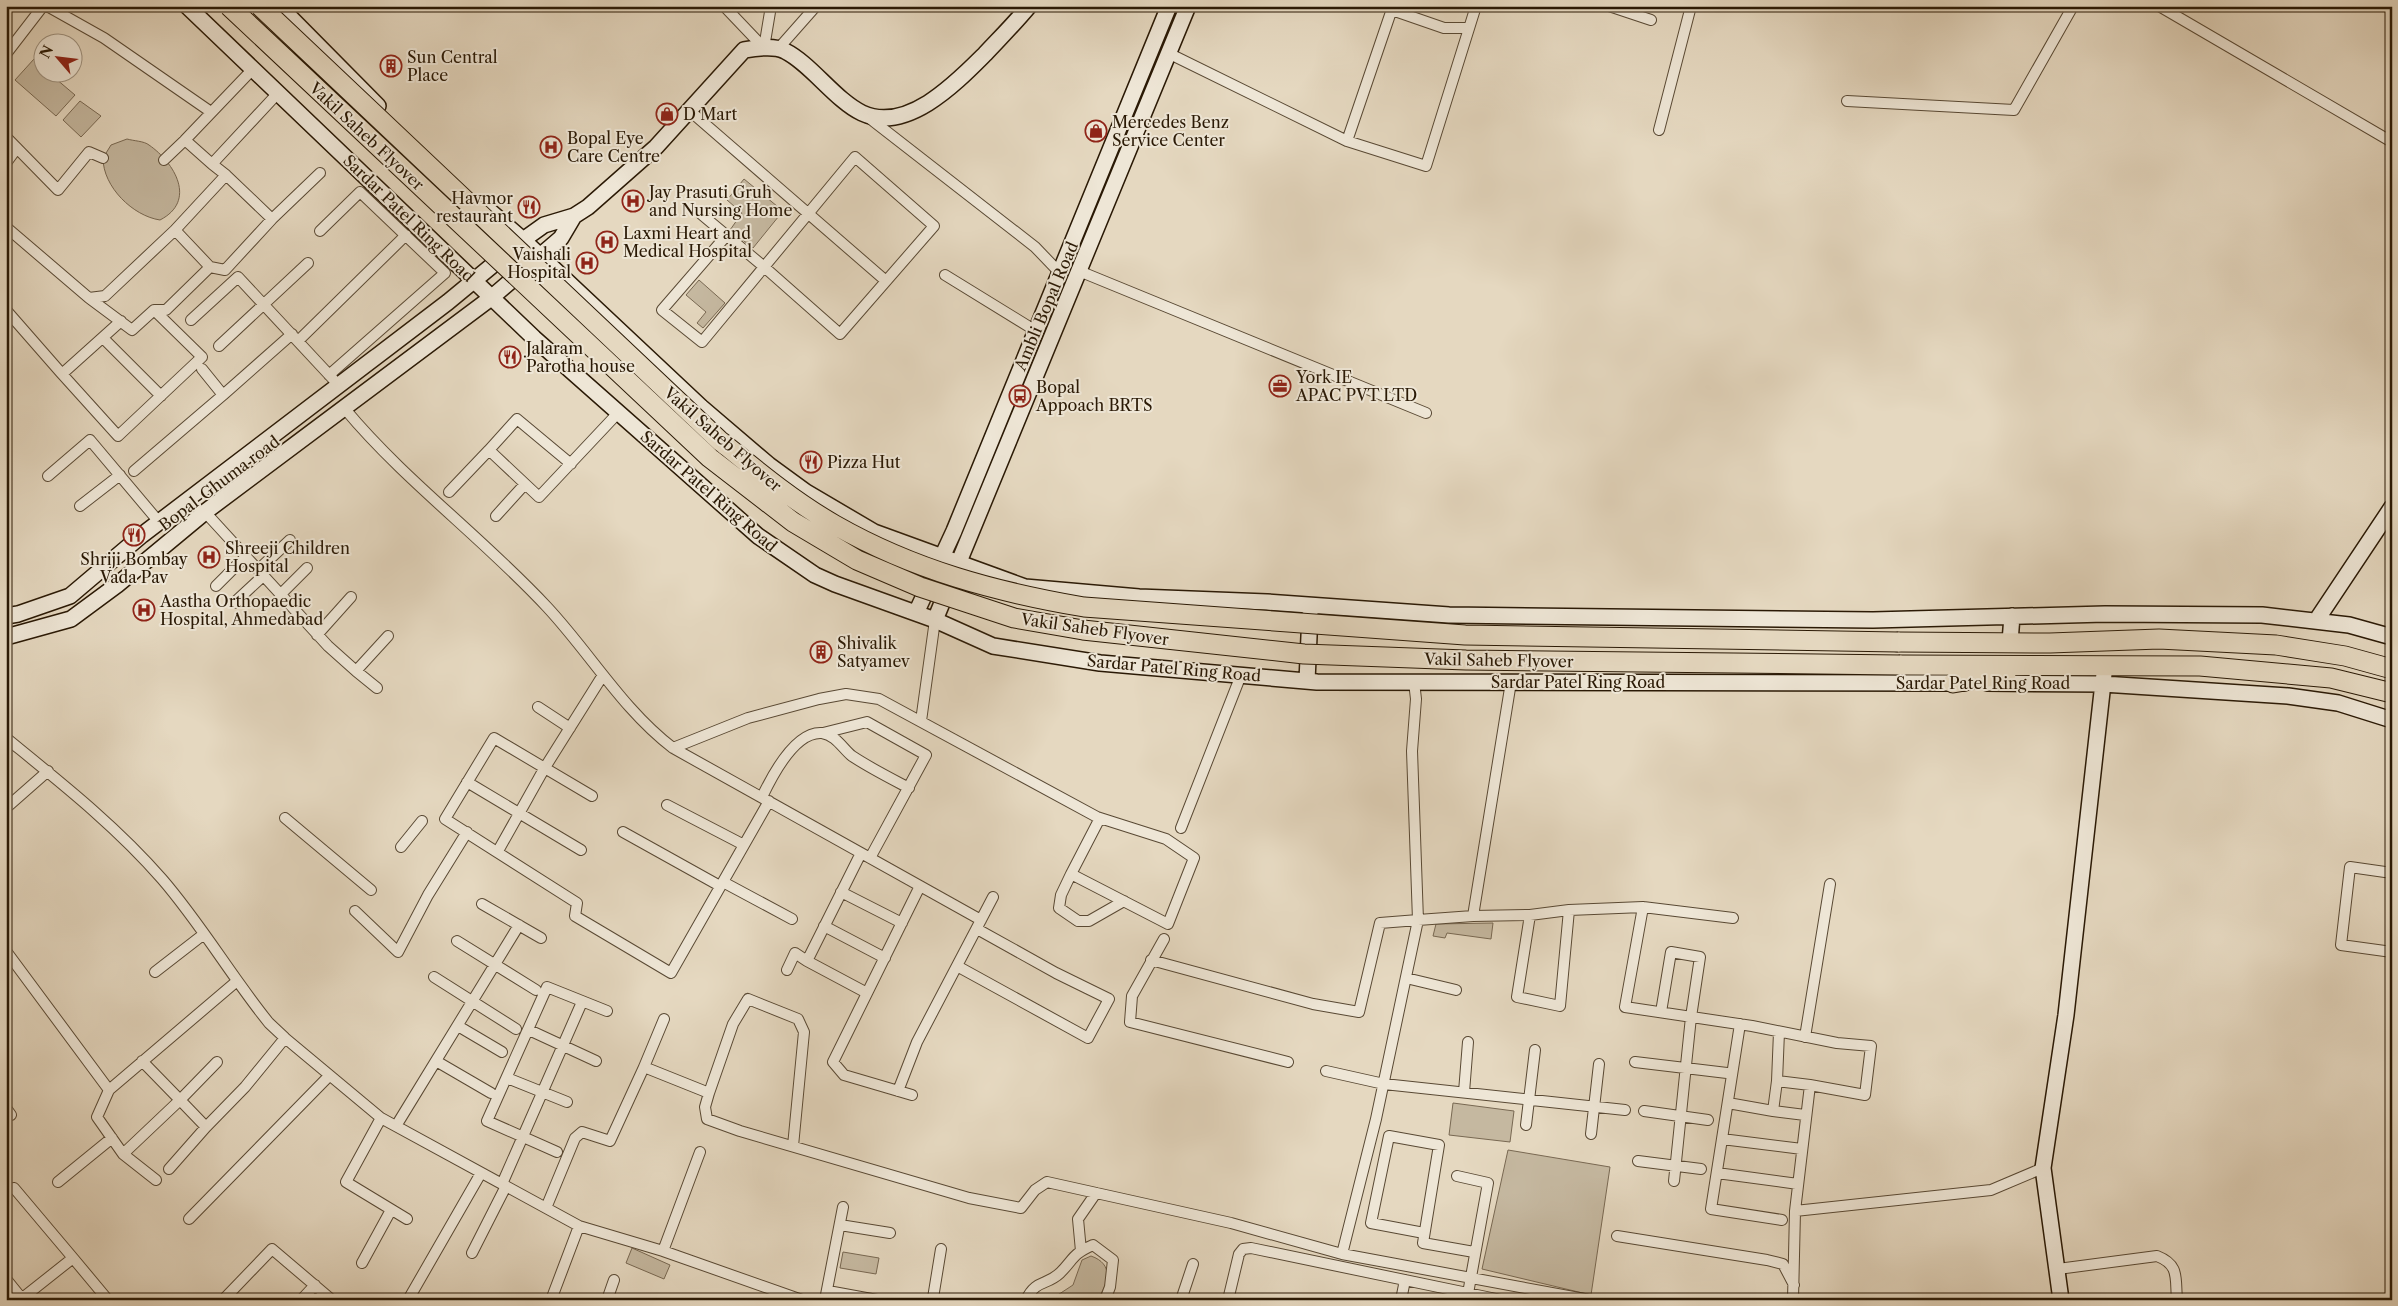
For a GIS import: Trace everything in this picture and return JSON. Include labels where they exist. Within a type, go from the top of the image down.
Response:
[{"type":"highway","name":"Vakil Saheb Flyover","points":[[229,6],[710,458],[793,522],[857,560],[920,587],[1014,618],[1066,627],[1304,654],[1908,671]]},
{"type":"highway","name":"Vakil Saheb Flyover","points":[[260,6],[719,440],[784,492],[836,526],[884,550],[934,570],[981,587],[1026,597],[1084,607],[1124,610],[1465,634],[1905,641]]},
{"type":"highway","points":[[1905,641],[2010,642],[2159,639],[2276,645],[2345,656],[2392,669]]},
{"type":"highway","name":"Sardar Patel Ring Road","points":[[1908,671],[2064,664],[2200,666],[2331,678],[2392,693]]},
{"type":"highway","points":[[1953,683],[2064,664]]},
{"type":"street","points":[[6,54],[43,6]]},
{"type":"street","points":[[47,6],[104,38],[211,112]]},
{"type":"street","name":"Sardar Patel Ring Road","points":[[187,6],[491,298],[758,536],[815,575],[935,620],[992,646],[1100,663],[1307,681],[1511,682],[1908,671],[1953,683],[2103,684],[2288,696],[2338,703],[2392,720]]},
{"type":"street","points":[[279,6],[432,159],[523,240],[672,380],[770,465],[806,492],[874,532],[957,564],[1025,587],[1139,598],[1311,605],[1449,616],[1912,618],[2262,615],[2349,625],[2392,637]]},
{"type":"street","points":[[724,6],[771,48]]},
{"type":"street","points":[[771,6],[771,48]]},
{"type":"street","points":[[771,48],[816,6]]},
{"type":"street","points":[[863,113],[888,118],[920,109],[951,88],[1017,21],[1029,6]]},
{"type":"street","name":"Ambli Bopal Road","points":[[916,613],[942,557],[1170,6]]},
{"type":"street","name":"Ambli Bopal Road","points":[[935,620],[1170,54],[1175,35],[1188,6]]},
{"type":"street","points":[[1609,6],[1651,20]]},
{"type":"street","points":[[1659,130],[1691,6]]},
{"type":"street","points":[[1847,101],[2014,110],[2073,6]]},
{"type":"street","points":[[2159,6],[2392,142]]},
{"type":"street","points":[[1170,54],[1347,142],[1426,166],[1475,7]]},
{"type":"street","points":[[1347,142],[1392,8],[1428,24],[1454,30],[1469,28]]},
{"type":"street","points":[[6,616],[18,614],[70,596],[334,380],[448,302],[473,280],[544,225],[574,216],[656,148],[744,50],[771,48],[784,50],[1035,247],[1060,273]]},
{"type":"street","points":[[164,160],[253,69]]},
{"type":"street","points":[[212,164],[278,93]]},
{"type":"street","points":[[690,111],[886,281]]},
{"type":"street","points":[[6,137],[58,190],[89,152],[104,158]]},
{"type":"street","points":[[185,140],[226,175],[272,219]]},
{"type":"street","points":[[6,163],[17,148]]},
{"type":"street","points":[[701,214],[763,266],[840,334],[934,226],[855,157],[763,266],[702,342],[662,310],[726,236]]},
{"type":"street","points":[[175,230],[210,267],[225,270],[272,219],[320,173]]},
{"type":"street","points":[[89,298],[105,296],[175,230],[226,175]]},
{"type":"street","points":[[320,231],[360,192],[445,273],[334,380]]},
{"type":"street","name":"Bopal-Ghuma road","points":[[6,637],[71,619],[117,585],[205,512],[491,298],[561,238],[574,216]]},
{"type":"street","points":[[6,227],[89,298],[132,330],[154,310],[166,310],[210,267]]},
{"type":"street","points":[[134,471],[295,338],[406,235]]},
{"type":"street","points":[[219,346],[308,263]]},
{"type":"street","points":[[1079,271],[1426,413]]},
{"type":"street","points":[[944,275],[1036,331]]},
{"type":"street","points":[[191,320],[238,277],[334,380]]},
{"type":"street","points":[[6,310],[118,436],[202,357],[154,310]]},
{"type":"street","points":[[62,374],[121,321]]},
{"type":"street","points":[[103,338],[161,396]]},
{"type":"street","points":[[202,369],[224,395]]},
{"type":"street","points":[[345,409],[388,456],[478,538],[548,608],[603,675],[657,735],[673,748],[920,886],[1056,973],[1109,999],[1088,1038],[957,966]]},
{"type":"street","points":[[489,450],[539,497],[618,413]]},
{"type":"street","points":[[449,492],[517,420],[571,464]]},
{"type":"street","points":[[48,476],[90,440],[159,522]]},
{"type":"street","points":[[80,506],[120,475]]},
{"type":"street","points":[[496,516],[525,484]]},
{"type":"street","points":[[2322,622],[2392,507]]},
{"type":"street","points":[[205,512],[317,635],[377,688]]},
{"type":"street","points":[[2322,622],[2392,523]]},
{"type":"street","points":[[234,603],[290,540]]},
{"type":"street","points":[[216,586],[246,556]]},
{"type":"street","points":[[280,596],[307,568]]},
{"type":"street","points":[[317,635],[351,597]]},
{"type":"street","points":[[1307,681],[1311,605]]},
{"type":"street","points":[[2010,642],[2012,616]]},
{"type":"street","points":[[1905,641],[1912,618]]},
{"type":"street","points":[[921,721],[935,620]]},
{"type":"street","points":[[356,671],[388,636]]},
{"type":"street","points":[[2061,1300],[2058,1269],[2045,1197],[2043,1168],[2066,1014],[2105,664]]},
{"type":"street","points":[[498,850],[544,769],[603,675]]},
{"type":"street","points":[[1181,828],[1241,675]]},
{"type":"street","points":[[1342,1254],[1384,1084],[1418,920],[1412,751],[1416,699],[1414,682]]},
{"type":"street","points":[[1473,916],[1511,682]]},
{"type":"street","points":[[673,748],[748,718],[819,698],[846,694],[879,699],[1100,818],[1166,839],[1194,858],[1168,924],[1071,874]]},
{"type":"street","points":[[538,707],[570,728]]},
{"type":"street","points":[[592,796],[494,738],[445,819],[498,850],[577,903],[575,916],[671,973],[744,845],[790,750],[809,735],[867,722],[921,751],[926,755],[909,788],[841,892],[807,961]]},
{"type":"street","points":[[823,733],[842,744],[850,754],[865,764],[909,788]]},
{"type":"street","points":[[6,738],[48,771],[112,829],[161,878],[269,1023],[381,1118],[579,1226],[663,1251],[802,1300]]},
{"type":"street","points":[[6,808],[48,771]]},
{"type":"street","points":[[468,782],[581,850]]},
{"type":"street","points":[[667,805],[744,845]]},
{"type":"street","points":[[285,818],[372,890]]},
{"type":"street","points":[[1100,818],[1071,874],[1061,896],[1059,908],[1078,921],[1089,921],[1124,901]]},
{"type":"street","points":[[401,847],[422,821]]},
{"type":"street","points":[[355,911],[398,952],[428,896],[467,832]]},
{"type":"street","points":[[624,832],[792,919]]},
{"type":"street","points":[[2392,873],[2350,867],[2341,945],[2392,952]]},
{"type":"street","points":[[1805,1037],[1830,884]]},
{"type":"street","points":[[912,1095],[844,1075],[833,1062],[920,886]]},
{"type":"street","points":[[841,892],[902,923]]},
{"type":"street","points":[[898,1091],[917,1042],[993,897]]},
{"type":"street","points":[[482,904],[541,938]]},
{"type":"street","points":[[1150,960],[1313,1004],[1358,1012],[1380,923],[1642,907],[1733,918]]},
{"type":"street","points":[[1642,907],[1625,1007],[1871,1046],[1865,1095],[1777,1081]]},
{"type":"street","points":[[1530,915],[1518,997],[1560,1006],[1569,910]]},
{"type":"street","points":[[396,1126],[519,926]]},
{"type":"street","points":[[824,926],[885,958]]},
{"type":"street","points":[[155,972],[204,934]]},
{"type":"street","points":[[1164,939],[1150,960],[1132,996],[1130,1022],[1288,1062]]},
{"type":"street","points":[[457,941],[536,990]]},
{"type":"street","points":[[6,951],[109,1090]]},
{"type":"street","points":[[1661,1012],[1671,952],[1700,957],[1691,1017],[1674,1181]]},
{"type":"street","points":[[787,970],[795,953],[867,993]]},
{"type":"street","points":[[434,977],[516,1029]]},
{"type":"street","points":[[1406,978],[1456,990]]},
{"type":"street","points":[[156,1180],[123,1154],[97,1117],[109,1090],[237,981]]},
{"type":"street","points":[[557,1152],[487,1121],[529,1030],[546,987],[607,1012]]},
{"type":"street","points":[[793,1146],[804,1032],[798,1019],[748,999],[733,1024],[705,1107],[707,1119],[740,1131],[969,1198],[1020,1208],[1035,1190],[1046,1182],[1231,1223],[1342,1254],[1590,1300]]},
{"type":"street","points":[[472,1252],[504,1185],[523,1136],[582,1002]]},
{"type":"street","points":[[546,1208],[575,1138],[582,1132],[610,1141],[664,1020]]},
{"type":"street","points":[[1740,1024],[1711,1209],[1782,1220]]},
{"type":"street","points":[[458,1026],[502,1052]]},
{"type":"street","points":[[529,1030],[596,1061]]},
{"type":"street","points":[[1773,1111],[1777,1081],[1779,1032]]},
{"type":"street","points":[[168,1169],[245,1087],[285,1038]]},
{"type":"street","points":[[1464,1092],[1468,1042]]},
{"type":"street","points":[[1526,1124],[1535,1050]]},
{"type":"street","points":[[142,1061],[206,1127]]},
{"type":"street","points":[[436,1061],[491,1093]]},
{"type":"street","points":[[123,1154],[217,1062]]},
{"type":"street","points":[[1635,1062],[1727,1073]]},
{"type":"street","points":[[1591,1134],[1599,1064]]},
{"type":"street","points":[[644,1067],[709,1092]]},
{"type":"street","points":[[1326,1071],[1384,1084],[1625,1110]]},
{"type":"street","points":[[189,1219],[330,1076]]},
{"type":"street","points":[[507,1078],[567,1102]]},
{"type":"street","points":[[1793,1300],[1795,1211],[1810,1085]]},
{"type":"street","points":[[1728,1103],[1805,1115]]},
{"type":"street","points":[[1644,1111],[1708,1120]]},
{"type":"street","points":[[381,1118],[346,1182],[407,1219]]},
{"type":"street","points":[[1424,1233],[1371,1223],[1390,1136],[1439,1145],[1423,1243],[1474,1252]]},
{"type":"street","points":[[58,1182],[112,1138]]},
{"type":"street","points":[[1722,1139],[1802,1149]]},
{"type":"street","points":[[663,1251],[700,1152]]},
{"type":"street","points":[[1638,1161],[1701,1169]]},
{"type":"street","points":[[1795,1211],[1991,1190],[2043,1168]]},
{"type":"street","points":[[408,1300],[481,1173]]},
{"type":"street","points":[[1717,1173],[1798,1184]]},
{"type":"street","points":[[1457,1176],[1488,1183],[1467,1296]]},
{"type":"street","points":[[14,1188],[108,1300]]},
{"type":"street","points":[[1081,1251],[1078,1219],[1096,1193]]},
{"type":"street","points":[[843,1207],[827,1295],[877,1300]]},
{"type":"street","points":[[362,1263],[391,1210]]},
{"type":"street","points":[[840,1225],[890,1233]]},
{"type":"street","points":[[551,1300],[579,1226]]},
{"type":"street","points":[[1617,1236],[1783,1264],[1794,1285]]},
{"type":"street","points":[[1026,1300],[1032,1288],[1059,1275],[1076,1253],[1093,1245],[1113,1260],[1110,1287],[1105,1300]]},
{"type":"street","points":[[1228,1300],[1239,1254],[1243,1249],[1251,1248],[1405,1280],[1467,1296],[1501,1300]]},
{"type":"street","points":[[223,1300],[272,1249],[332,1300]]},
{"type":"street","points":[[941,1249],[933,1298],[943,1300]]},
{"type":"street","points":[[2058,1269],[2157,1256],[2169,1261],[2174,1270],[2177,1300]]},
{"type":"street","points":[[6,1279],[22,1299],[73,1258]]},
{"type":"street","points":[[1181,1300],[1193,1264]]},
{"type":"street","points":[[607,1300],[614,1280]]},
{"type":"street","points":[[1401,1300],[1405,1280]]},
{"type":"street","points":[[301,1300],[315,1285]]},
{"type":"shaded area","points":[[32,61],[32,82],[60,82],[75,95],[56,116],[15,80]]},
{"type":"shaded area","points":[[80,101],[101,116],[81,137],[63,120]]},
{"type":"shaded area","points":[[127,139],[147,144],[167,162],[174,172],[180,193],[178,203],[171,212],[160,220],[140,213],[130,206],[121,198],[108,179],[104,169],[103,158],[111,145]]},
{"type":"shaded area","points":[[744,179],[783,211],[753,248],[730,230],[742,213],[727,200]]},
{"type":"shaded area","points":[[699,280],[725,303],[703,328],[697,323],[706,312],[686,295]]},
{"type":"shaded area","points":[[1493,923],[1491,939],[1447,933],[1445,938],[1433,936],[1436,924]]},
{"type":"shaded area","points":[[1453,1103],[1514,1111],[1510,1142],[1449,1135]]},
{"type":"shaded area","points":[[1508,1150],[1610,1167],[1591,1295],[1482,1269]]},
{"type":"shaded area","points":[[632,1248],[670,1265],[664,1279],[626,1263]]},
{"type":"shaded area","points":[[843,1252],[879,1258],[876,1274],[840,1268]]},
{"type":"shaded area","points":[[1091,1256],[1103,1264],[1107,1275],[1104,1287],[1097,1300],[1050,1300],[1073,1285],[1082,1260]]},
{"type":"place","name":"Sun Central Place","points":[[391,66]]},
{"type":"place","name":"D Mart","points":[[667,114]]},
{"type":"place","name":"Mercedes Benz Service Center","points":[[1096,131]]},
{"type":"place","name":"Bopal Eye Care Centre","points":[[551,147]]},
{"type":"place","name":"Jay Prasuti Gruh and Nursing Home","points":[[633,201]]},
{"type":"place","name":"Havmor restaurant","points":[[529,207]]},
{"type":"place","name":"Laxmi Heart and Medical Hospital","points":[[607,242]]},
{"type":"place","name":"Vaishali Hospital","points":[[587,263]]},
{"type":"place","name":"Jalaram Parotha house","points":[[510,357]]},
{"type":"place","name":"York IE APAC PVT LTD","points":[[1280,386]]},
{"type":"place","name":"Bopal Appoach BRTS","points":[[1020,396]]},
{"type":"place","name":"Pizza Hut","points":[[811,462]]},
{"type":"place","name":"Shriji Bombay Vada Pav","points":[[134,535]]},
{"type":"place","name":"Shreeji Children Hospital","points":[[209,557]]},
{"type":"place","name":"Aastha Orthopaedic Hospital, Ahmedabad","points":[[144,610]]},
{"type":"place","name":"Shivalik Satyamev","points":[[821,652]]}]
